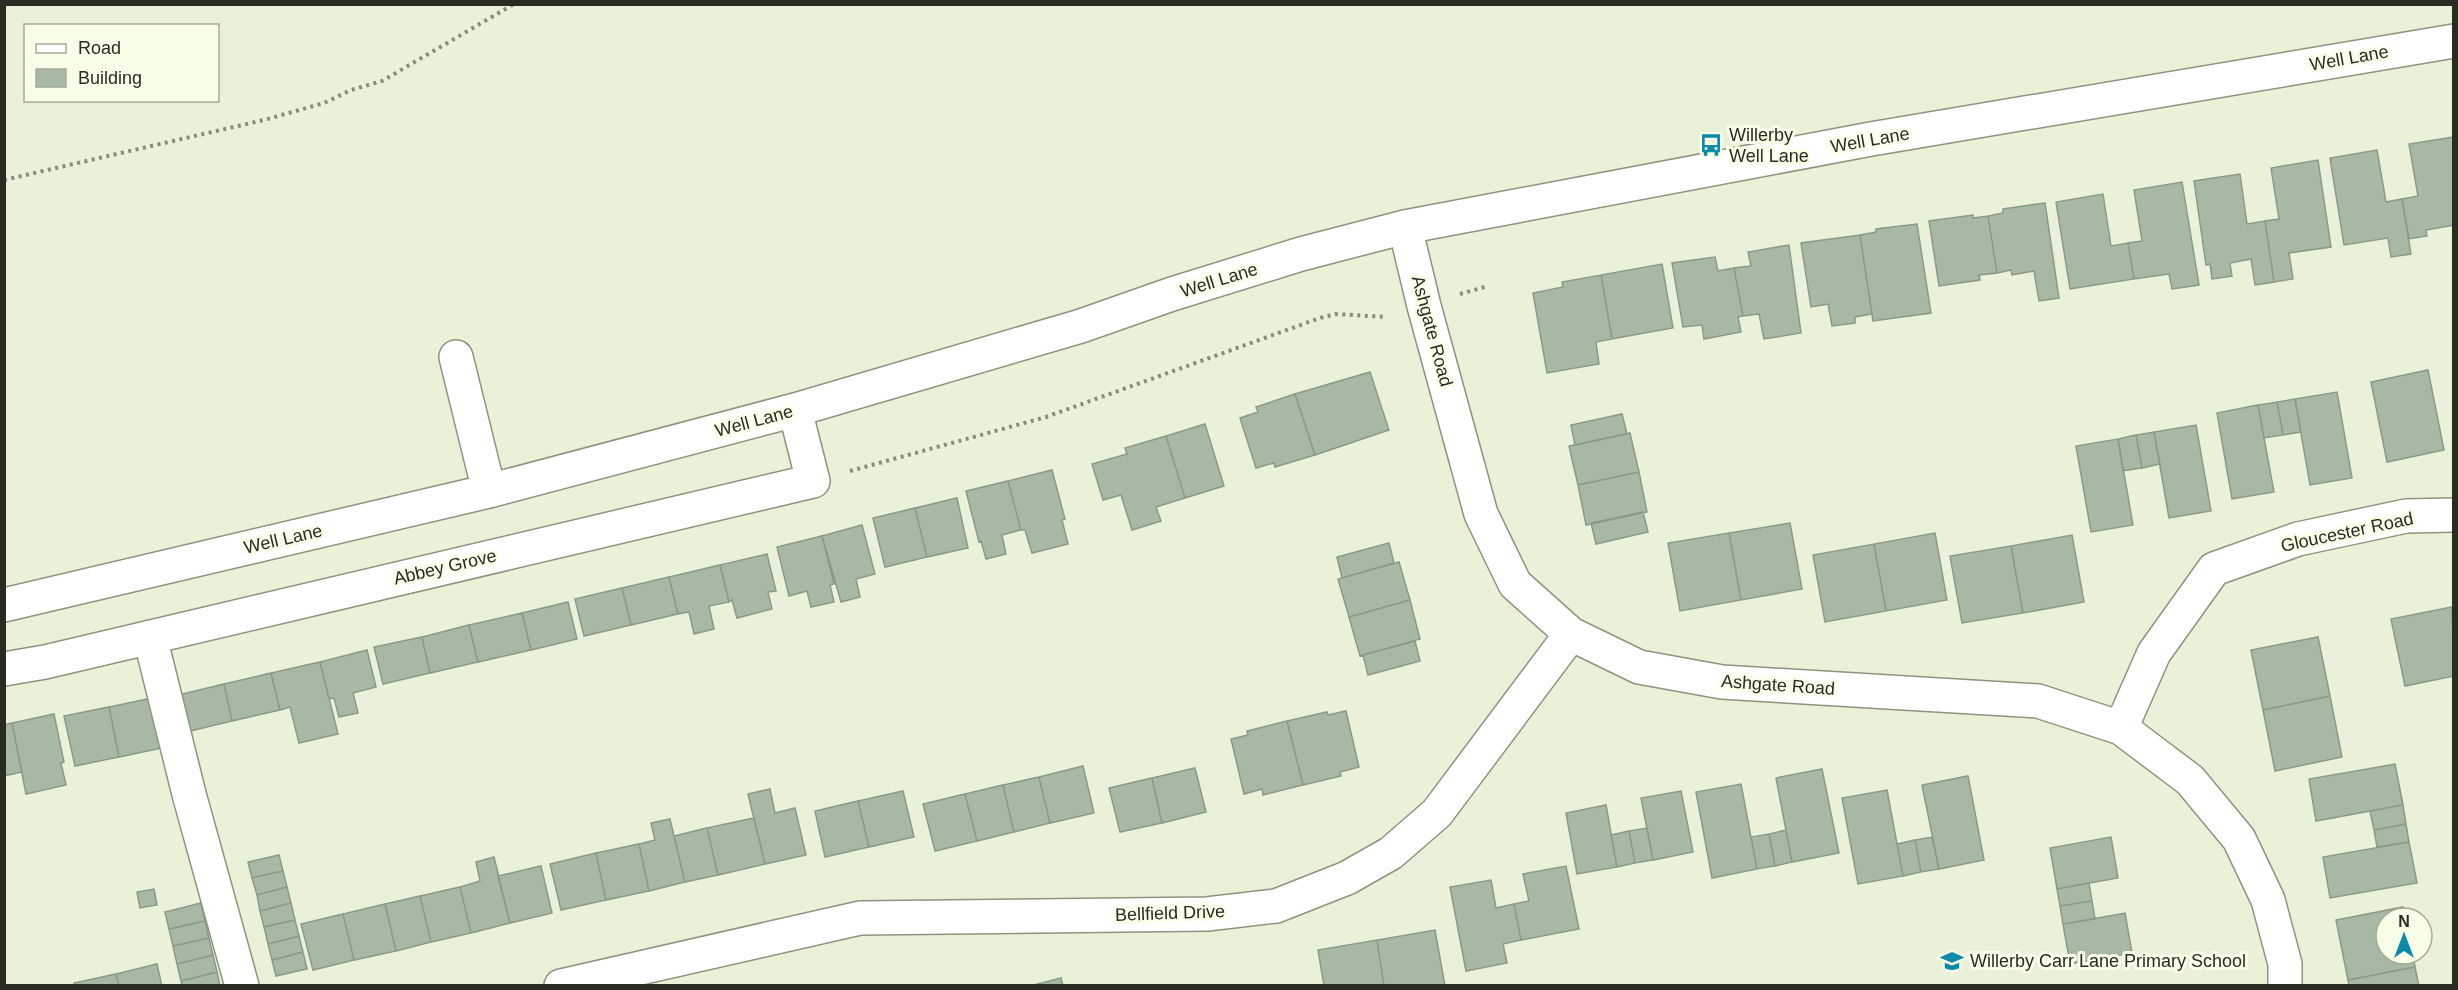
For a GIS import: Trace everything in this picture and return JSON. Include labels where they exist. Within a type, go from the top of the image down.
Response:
[{"type":"street","name":"Well Lane","points":[[4,605],[489,491],[795,410],[1082,326],[1172,294],[1301,254],[1405,227],[1883,137],[2454,41]]},
{"type":"street","name":"Ashgate Road","points":[[1405,227],[1424,306],[1481,514],[1515,584],[1571,634],[1639,667],[1722,682],[2038,701],[2121,728],[2190,780],[2239,839],[2268,900],[2285,964],[2285,986]]},
{"type":"street","points":[[456,357],[489,491]]},
{"type":"street","points":[[795,410],[813,481]]},
{"type":"street","name":"Abbey Grove","points":[[4,669],[150,637],[813,481]]},
{"type":"street","name":"Gloucester Road","points":[[2121,728],[2154,652],[2214,569],[2298,539],[2406,516],[2454,515]]},
{"type":"street","name":"Bellfield Drive","points":[[561,986],[660,975],[860,918],[1207,914],[1276,906],[1347,878],[1391,853],[1437,813],[1571,634]]},
{"type":"street","points":[[150,637],[189,794],[242,986]]},
{"type":"path","points":[[4,180],[264,120],[324,103],[351,90],[382,81],[514,4]]},
{"type":"path","points":[[1459,295],[1488,286]]},
{"type":"path","points":[[813,481],[1047,417],[1320,318],[1335,314],[1388,317]]},
{"type":"building","points":[[2454,137],[2454,225],[2426,230],[2427,236],[2409,239],[2402,199],[2418,196],[2409,144]]},
{"type":"building","points":[[2377,150],[2386,202],[2402,199],[2411,254],[2391,257],[2388,238],[2344,245],[2330,158]]},
{"type":"building","points":[[2318,160],[2331,247],[2289,253],[2293,279],[2274,282],[2265,221],[2279,219],[2271,168]]},
{"type":"building","points":[[2240,174],[2247,224],[2265,221],[2274,282],[2255,285],[2251,259],[2230,263],[2232,276],[2212,279],[2210,264],[2206,265],[2194,181]]},
{"type":"building","points":[[2182,182],[2199,285],[2172,289],[2169,274],[2134,279],[2128,243],[2142,241],[2134,190]]},
{"type":"building","points":[[2103,194],[2111,246],[2128,243],[2134,279],[2070,289],[2056,202]]},
{"type":"building","points":[[2045,203],[2059,298],[2039,301],[2034,271],[2012,275],[2011,270],[1997,273],[1988,216],[2003,213],[2003,209]]},
{"type":"building","points":[[1973,215],[1973,218],[1988,216],[1997,273],[1979,275],[1980,280],[1939,286],[1929,221]]},
{"type":"building","points":[[1917,224],[1931,313],[1873,321],[1860,235],[1876,232],[1876,229]]},
{"type":"building","points":[[1860,235],[1872,314],[1855,317],[1855,323],[1832,326],[1828,304],[1811,307],[1801,243]]},
{"type":"building","points":[[1789,245],[1801,333],[1764,339],[1759,314],[1743,316],[1734,268],[1751,266],[1748,252]]},
{"type":"building","points":[[1715,257],[1718,271],[1734,268],[1743,316],[1738,317],[1741,332],[1704,339],[1702,325],[1683,327],[1672,263]]},
{"type":"building","points":[[1662,264],[1673,328],[1612,339],[1601,275]]},
{"type":"building","points":[[1601,275],[1612,339],[1596,342],[1599,364],[1547,373],[1533,293],[1563,287],[1562,282]]},
{"type":"building","points":[[2428,370],[2444,450],[2387,462],[2371,382]]},
{"type":"building","points":[[1370,372],[1389,430],[1315,455],[1295,394]]},
{"type":"building","points":[[2337,392],[2352,478],[2310,485],[2295,399]]},
{"type":"building","points":[[1295,394],[1315,455],[1275,467],[1274,463],[1256,468],[1240,418],[1258,412],[1256,407]]},
{"type":"building","points":[[2295,399],[2301,432],[2283,435],[2277,402]]},
{"type":"building","points":[[2277,402],[2283,435],[2264,438],[2258,405]]},
{"type":"building","points":[[2258,405],[2274,492],[2232,499],[2217,413]]},
{"type":"building","points":[[1622,414],[1627,434],[1575,445],[1571,425]]},
{"type":"building","points":[[1205,424],[1224,486],[1185,498],[1166,436]]},
{"type":"building","points":[[2196,425],[2211,511],[2169,518],[2154,432]]},
{"type":"building","points":[[2154,432],[2160,464],[2142,468],[2136,435]]},
{"type":"building","points":[[1630,433],[1639,472],[1578,485],[1569,446]]},
{"type":"building","points":[[2136,435],[2142,468],[2123,471],[2118,439]]},
{"type":"building","points":[[1166,436],[1185,498],[1156,507],[1161,521],[1132,530],[1121,495],[1103,500],[1092,464],[1127,454],[1125,448]]},
{"type":"building","points":[[2118,439],[2133,525],[2091,532],[2076,446]]},
{"type":"building","points":[[1052,470],[1065,519],[1062,520],[1068,544],[1032,553],[1025,530],[1021,530],[1008,481]]},
{"type":"building","points":[[1639,472],[1647,512],[1586,525],[1578,485]]},
{"type":"building","points":[[1008,481],[1021,530],[1002,535],[1006,554],[986,559],[981,541],[979,542],[966,491]]},
{"type":"building","points":[[957,498],[968,548],[927,557],[915,508]]},
{"type":"building","points":[[915,508],[927,557],[885,567],[873,518]]},
{"type":"building","points":[[1643,512],[1648,532],[1596,544],[1591,523]]},
{"type":"building","points":[[1790,523],[1802,589],[1741,600],[1729,533]]},
{"type":"building","points":[[862,525],[875,574],[856,579],[860,597],[841,602],[822,536]]},
{"type":"building","points":[[1729,533],[1741,600],[1680,611],[1668,543]]},
{"type":"building","points":[[1935,533],[1947,600],[1886,611],[1874,544]]},
{"type":"building","points":[[2072,535],[2084,602],[2023,613],[2011,546]]},
{"type":"building","points":[[822,536],[834,584],[830,585],[834,602],[811,607],[807,591],[789,596],[777,547]]},
{"type":"building","points":[[1389,543],[1394,563],[1342,578],[1337,557]]},
{"type":"building","points":[[1874,544],[1886,611],[1825,622],[1813,555]]},
{"type":"building","points":[[2011,546],[2023,613],[1962,623],[1950,556]]},
{"type":"building","points":[[767,554],[776,591],[768,592],[772,609],[737,618],[732,600],[729,602],[720,565]]},
{"type":"building","points":[[1399,562],[1410,600],[1349,617],[1338,579]]},
{"type":"building","points":[[720,565],[729,602],[709,606],[714,629],[694,634],[689,612],[678,614],[669,577]]},
{"type":"building","points":[[669,577],[678,614],[631,625],[622,588]]},
{"type":"building","points":[[622,588],[631,625],[584,636],[575,599]]},
{"type":"building","points":[[1410,600],[1420,639],[1360,656],[1349,617]]},
{"type":"building","points":[[568,602],[577,639],[531,650],[522,613]]},
{"type":"building","points":[[2452,607],[2454,676],[2405,686],[2391,619]]},
{"type":"building","points":[[522,613],[531,650],[478,662],[469,625]]},
{"type":"building","points":[[469,625],[478,662],[430,673],[422,637]]},
{"type":"building","points":[[422,637],[430,673],[383,684],[374,647]]},
{"type":"building","points":[[2318,637],[2330,696],[2263,710],[2251,650]]},
{"type":"building","points":[[1415,641],[1420,661],[1368,675],[1363,655]]},
{"type":"building","points":[[367,650],[376,687],[353,693],[358,713],[339,717],[334,698],[329,699],[320,662]]},
{"type":"building","points":[[320,662],[338,734],[299,743],[290,707],[280,710],[271,673]]},
{"type":"building","points":[[271,673],[280,710],[232,721],[224,684]]},
{"type":"building","points":[[224,684],[232,721],[182,733],[174,696]]},
{"type":"building","points":[[2330,696],[2342,757],[2275,771],[2263,710]]},
{"type":"building","points":[[152,698],[162,748],[119,757],[109,707]]},
{"type":"building","points":[[109,707],[119,757],[75,766],[64,716]]},
{"type":"building","points":[[1346,711],[1359,767],[1340,772],[1341,776],[1303,785],[1287,721],[1327,712],[1328,715]]},
{"type":"building","points":[[54,714],[64,762],[61,763],[66,785],[26,794],[12,723]]},
{"type":"building","points":[[1287,721],[1303,785],[1263,795],[1262,789],[1244,794],[1231,739],[1248,735],[1247,731]]},
{"type":"building","points":[[12,723],[22,772],[4,776],[4,725]]},
{"type":"building","points":[[2395,764],[2403,805],[2316,821],[2309,779]]},
{"type":"building","points":[[1083,766],[1094,813],[1050,823],[1039,777]]},
{"type":"building","points":[[1195,768],[1206,812],[1162,823],[1152,778]]},
{"type":"building","points":[[1822,769],[1839,853],[1792,862],[1776,778]]},
{"type":"building","points":[[1968,776],[1984,860],[1939,869],[1922,785]]},
{"type":"building","points":[[1039,777],[1050,823],[1014,832],[1003,785]]},
{"type":"building","points":[[1152,778],[1162,823],[1120,832],[1109,788]]},
{"type":"building","points":[[1741,784],[1757,869],[1712,878],[1696,792]]},
{"type":"building","points":[[1003,785],[1014,832],[977,841],[965,794]]},
{"type":"building","points":[[770,789],[775,813],[795,808],[806,855],[765,864],[748,794]]},
{"type":"building","points":[[1887,790],[1903,876],[1858,884],[1842,798]]},
{"type":"building","points":[[903,791],[914,837],[869,847],[858,801]]},
{"type":"building","points":[[1681,791],[1693,852],[1653,860],[1641,798]]},
{"type":"building","points":[[965,794],[977,841],[935,851],[923,804]]},
{"type":"building","points":[[858,801],[869,847],[825,857],[815,811]]},
{"type":"building","points":[[1606,805],[1617,867],[1577,874],[1566,813]]},
{"type":"building","points":[[2403,805],[2406,824],[2374,830],[2370,811]]},
{"type":"building","points":[[754,818],[765,864],[718,875],[707,828]]},
{"type":"building","points":[[670,819],[685,882],[649,891],[639,844],[655,840],[651,823]]},
{"type":"building","points":[[2406,824],[2409,842],[2377,847],[2374,830]]},
{"type":"building","points":[[707,828],[718,875],[685,882],[674,836]]},
{"type":"building","points":[[1647,828],[1653,860],[1635,863],[1629,831]]},
{"type":"building","points":[[1786,830],[1792,862],[1775,866],[1769,834]]},
{"type":"building","points":[[1629,831],[1635,863],[1617,867],[1611,835]]},
{"type":"building","points":[[1769,834],[1775,866],[1757,869],[1751,837]]},
{"type":"building","points":[[1932,837],[1939,869],[1921,872],[1915,840]]},
{"type":"building","points":[[2111,837],[2118,878],[2057,889],[2050,848]]},
{"type":"building","points":[[1915,840],[1921,872],[1903,876],[1897,844]]},
{"type":"building","points":[[2409,842],[2417,883],[2330,898],[2323,857]]},
{"type":"building","points":[[639,844],[649,891],[606,900],[596,853]]},
{"type":"building","points":[[596,853],[606,900],[561,910],[550,864]]},
{"type":"building","points":[[279,855],[283,871],[252,878],[248,862]]},
{"type":"building","points":[[494,857],[510,923],[471,933],[460,887],[480,881],[476,862]]},
{"type":"building","points":[[541,866],[552,913],[510,923],[498,876]]},
{"type":"building","points":[[1566,866],[1579,929],[1521,940],[1514,904],[1529,901],[1523,874]]},
{"type":"building","points":[[283,871],[287,887],[257,895],[252,878]]},
{"type":"building","points":[[1491,880],[1496,908],[1514,904],[1521,940],[1503,944],[1507,963],[1466,971],[1450,887]]},
{"type":"building","points":[[2089,883],[2092,901],[2060,906],[2057,889]]},
{"type":"building","points":[[287,887],[291,903],[260,911],[257,895]]},
{"type":"building","points":[[460,887],[471,933],[431,942],[420,896]]},
{"type":"building","points":[[154,889],[157,905],[140,908],[137,892]]},
{"type":"building","points":[[420,896],[431,942],[396,951],[385,904]]},
{"type":"building","points":[[2092,901],[2095,919],[2063,924],[2060,906]]},
{"type":"building","points":[[201,903],[205,921],[169,929],[165,912]]},
{"type":"building","points":[[291,903],[295,920],[264,927],[260,911]]},
{"type":"building","points":[[385,904],[396,951],[354,960],[343,914]]},
{"type":"building","points":[[2125,913],[2132,953],[2070,964],[2063,924]]},
{"type":"building","points":[[2374,913],[2374,966],[2415,967],[2348,980],[2336,920]]},
{"type":"building","points":[[343,914],[354,960],[313,970],[301,924]]},
{"type":"building","points":[[295,920],[299,936],[268,944],[264,927]]},
{"type":"building","points":[[205,921],[209,938],[173,946],[169,929]]},
{"type":"building","points":[[1435,930],[1445,986],[1384,986],[1377,940]]},
{"type":"building","points":[[299,936],[303,952],[272,960],[268,944]]},
{"type":"building","points":[[209,938],[213,955],[177,964],[173,946]]},
{"type":"building","points":[[1377,940],[1384,986],[1324,986],[1318,950]]},
{"type":"building","points":[[303,952],[307,969],[276,976],[272,960]]},
{"type":"building","points":[[213,955],[217,972],[181,981],[177,964]]},
{"type":"building","points":[[157,964],[162,986],[119,986],[116,974]]},
{"type":"building","points":[[2415,967],[2419,986],[2349,986],[2348,980]]},
{"type":"building","points":[[217,972],[220,986],[182,986],[181,981]]},
{"type":"building","points":[[116,974],[119,986],[74,986],[74,983]]},
{"type":"building","points":[[1061,978],[1063,986],[1030,986]]},
{"type":"place","name":"Willerby Well Lane","points":[[1711,145]]},
{"type":"place","name":"Willerby Carr Lane Primary School","points":[[1952,961]]}]
